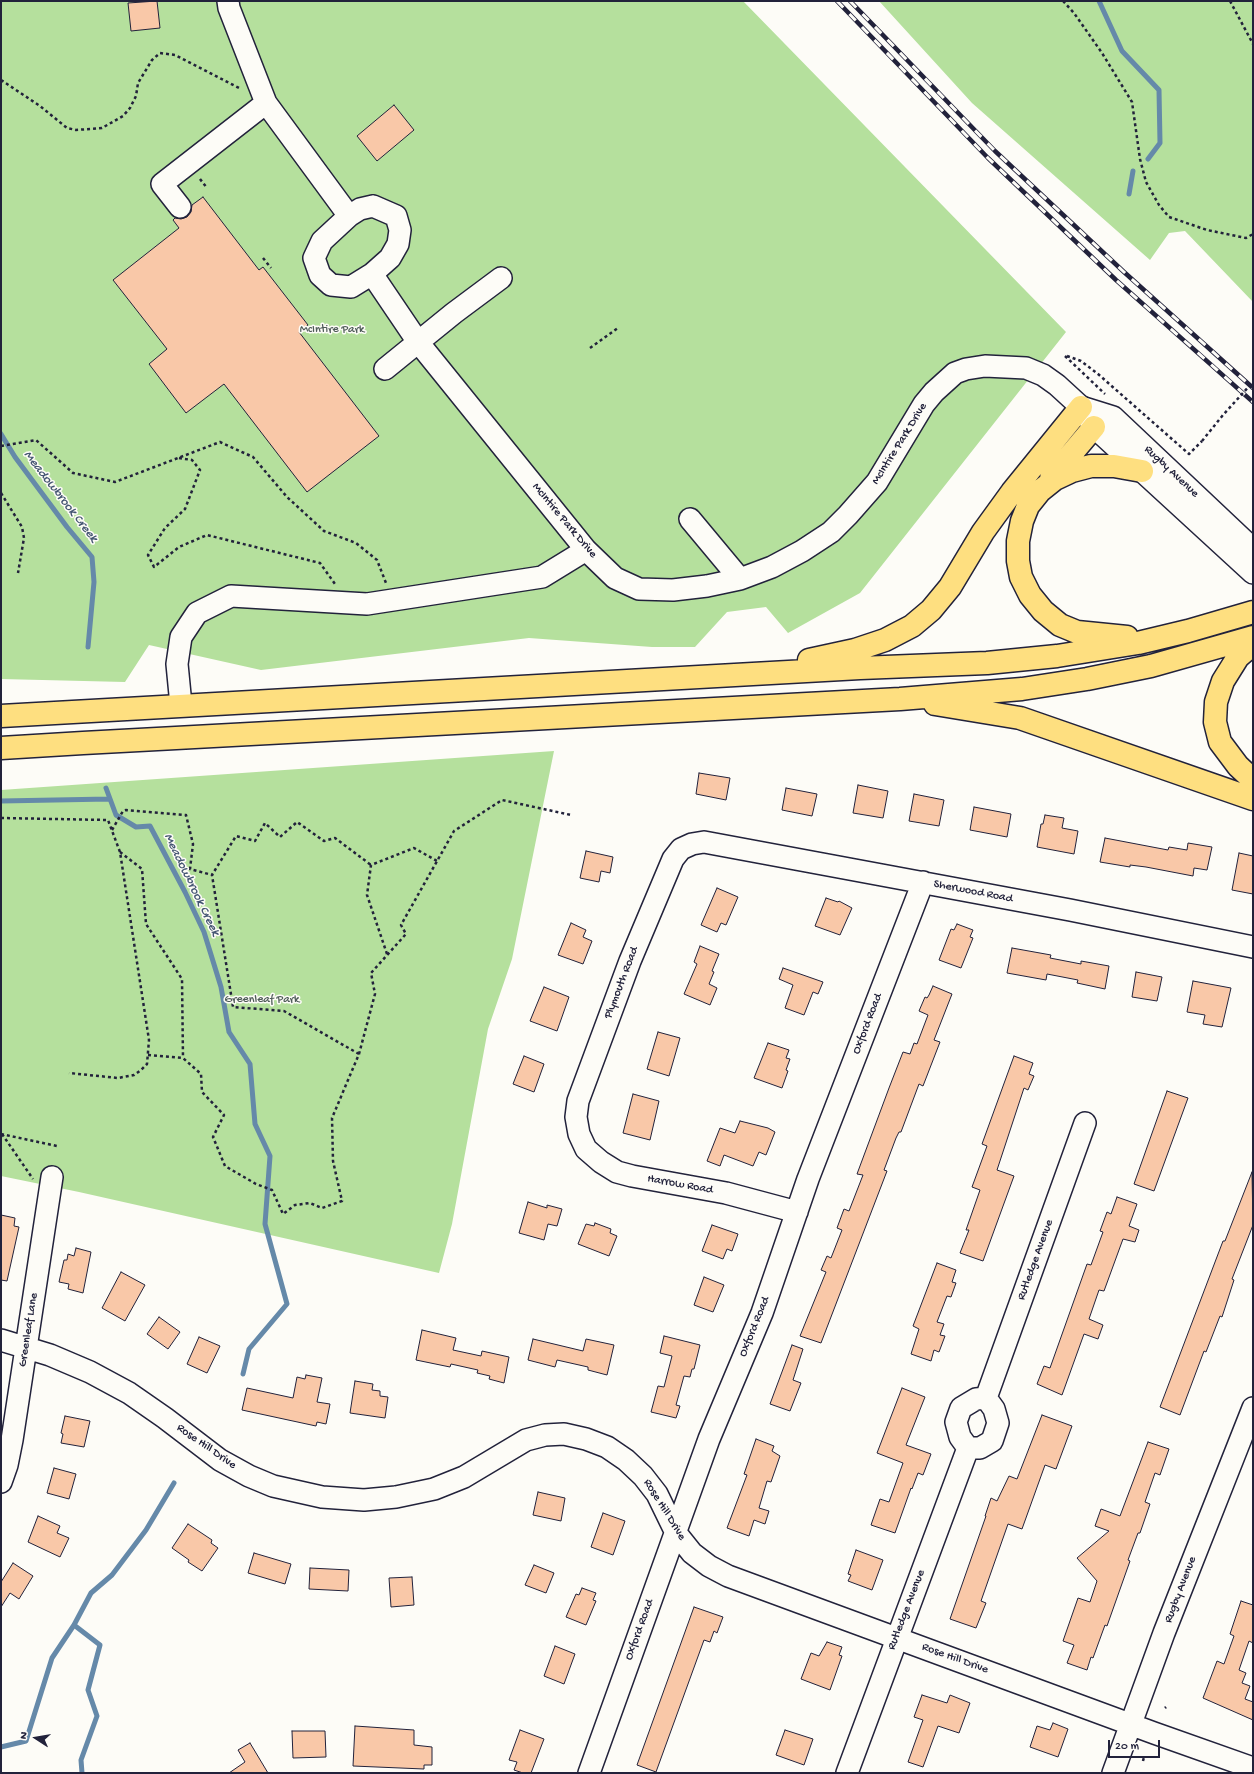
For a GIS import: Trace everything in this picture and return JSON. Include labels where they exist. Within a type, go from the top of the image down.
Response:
[{"type":"highway","points":[[683,678],[764,668],[855,650],[885,640],[912,626],[931,610],[950,587],[983,532],[1012,492],[1081,407]]},
{"type":"highway","points":[[1094,427],[1028,506],[1022,521],[1018,541],[1018,561],[1021,577],[1030,595],[1043,611],[1060,624],[1077,632],[1106,636],[1158,639]]},
{"type":"highway","points":[[1040,491],[1055,479],[1072,471],[1091,466],[1114,466],[1142,471]]},
{"type":"highway","points":[[1,716],[683,678],[987,663],[1057,656],[1138,644],[1253,612]]},
{"type":"highway","points":[[1,748],[900,698],[1022,689],[1087,679],[1151,666],[1253,637]]},
{"type":"highway","points":[[1253,644],[1238,657],[1223,681],[1216,702],[1215,722],[1220,742],[1238,766],[1253,780]]},
{"type":"highway","points":[[900,698],[1020,718],[1253,799]]},
{"type":"street","points":[[228,1],[229,8],[266,102],[349,216]]},
{"type":"street","points":[[180,207],[162,184],[266,102]]},
{"type":"street","points":[[373,206],[396,216],[400,230],[398,244],[390,258],[372,274],[351,286],[331,285],[320,275],[314,258],[322,241],[349,216],[360,209],[373,206]]},
{"type":"street","name":"McIntire Park Drive","points":[[372,274],[418,342],[586,550],[615,578],[639,589],[673,590],[706,586],[740,579],[772,567],[802,551],[831,532],[877,482],[924,404],[934,392],[955,373],[985,366],[1026,368],[1043,375],[1081,407],[1094,427]]},
{"type":"street","points":[[385,369],[500,278]]},
{"type":"street","name":"Rugby Avenue","points":[[1081,407],[1113,417],[1253,549]]},
{"type":"street","name":"Rugby Avenue","points":[[1094,427],[1253,573]]},
{"type":"street","points":[[690,519],[740,579]]},
{"type":"street","points":[[182,705],[177,664],[181,637],[197,613],[231,596],[367,604],[542,577],[586,550]]},
{"type":"street","name":"Sherwood Road","points":[[692,844],[704,842],[923,882],[1253,947]]},
{"type":"street","name":"Plymouth Road","points":[[579,1134],[576,1117],[578,1100],[630,961],[673,859],[681,849],[692,844]]},
{"type":"street","name":"Oxford Road","points":[[589,1773],[709,1439],[762,1313],[808,1179],[923,882]]},
{"type":"street","name":"Rutledge Avenue","points":[[986,1398],[1085,1123]]},
{"type":"street","name":"Harrow Road","points":[[579,1134],[586,1149],[601,1162],[617,1172],[726,1193],[797,1212]]},
{"type":"street","name":"Greenleaf Lane","points":[[1,1482],[9,1459],[52,1177]]},
{"type":"street","name":"Rose Hill Drive","points":[[1,1340],[26,1347],[90,1372],[129,1393],[165,1418],[220,1460],[249,1476],[280,1488],[305,1495],[331,1499],[364,1500],[396,1498],[434,1489],[464,1477],[526,1440],[545,1435],[564,1434],[586,1439],[607,1447],[626,1460],[643,1476],[657,1494],[676,1533],[692,1553],[709,1566],[728,1576],[1253,1768]]},
{"type":"street","points":[[986,1398],[994,1409],[998,1423],[992,1441],[980,1448],[968,1448],[960,1437],[956,1422],[961,1408],[976,1399],[986,1398]]},
{"type":"street","name":"Rugby Avenue","points":[[1113,1773],[1130,1724],[1253,1408]]},
{"type":"street","name":"Rutledge Avenue","points":[[847,1773],[896,1637],[968,1448]]},
{"type":"path","points":[[1063,1],[1074,13],[1102,53],[1132,102],[1140,159],[1146,182],[1159,205],[1169,217],[1207,230],[1246,238],[1253,234]]},
{"type":"path","points":[[1230,1],[1253,44]]},
{"type":"path","points":[[1,80],[40,106],[67,128],[76,130],[102,128],[122,116],[130,108],[136,96],[138,83],[152,60],[160,54],[175,55],[240,88]]},
{"type":"path","points":[[196,175],[207,188]]},
{"type":"path","points":[[263,258],[271,268]]},
{"type":"path","points":[[590,348],[618,328]]},
{"type":"path","points":[[1065,356],[1080,361],[1098,374],[1189,454],[1253,382]]},
{"type":"path","points":[[1,446],[36,440],[73,473],[115,482],[220,442],[253,457],[287,497],[324,531],[356,543],[377,560],[387,585]]},
{"type":"path","points":[[178,458],[192,460],[200,470],[185,509],[165,528],[148,555],[154,567],[179,547],[207,535],[320,563],[336,585]]},
{"type":"path","points":[[1,493],[22,527],[24,538],[18,573]]},
{"type":"path","points":[[148,1056],[183,1058],[201,1074],[202,1092],[224,1114],[213,1137],[225,1166],[256,1184],[272,1190],[283,1214],[295,1205],[310,1203],[322,1208],[342,1201],[334,1161],[332,1118],[359,1054],[375,994],[371,973],[406,934],[401,925],[454,831],[502,800],[571,815]]},
{"type":"path","points":[[112,830],[123,812],[126,810],[186,815],[193,844],[190,869],[212,875]]},
{"type":"path","points":[[1,818],[108,820],[120,852],[149,1040],[147,1064],[134,1075],[118,1078],[69,1073]]},
{"type":"path","points":[[359,1054],[284,1011],[232,1007],[212,875],[236,836],[255,841],[265,823],[280,837],[297,822],[324,841],[335,838],[371,865]]},
{"type":"path","points":[[371,865],[414,848],[437,861]]},
{"type":"path","points":[[120,852],[142,869],[146,924],[182,979],[183,1058]]},
{"type":"path","points":[[371,865],[367,895],[387,954]]},
{"type":"path","points":[[1,1134],[57,1146]]},
{"type":"path","points":[[1143,1761],[1144,1757]]},
{"type":"green space","name":"McIntire Park","points":[[1,1],[743,1],[1066,332],[860,593],[788,633],[766,607],[727,612],[695,647],[652,647],[529,638],[261,670],[149,645],[125,682],[1,679]]},
{"type":"green space","points":[[879,1],[1253,1],[1253,302],[1185,231],[1169,233],[1150,260],[972,103]]},
{"type":"green space","name":"Greenleaf Park","points":[[554,751],[512,959],[488,1029],[452,1224],[439,1273],[79,1192],[1,1176],[1,790]]},
{"type":"building","points":[[157,1],[160,28],[131,31],[128,3]]},
{"type":"building","points":[[394,105],[414,130],[377,161],[357,136]]},
{"type":"building","points":[[203,197],[259,270],[263,267],[308,325],[299,332],[379,436],[307,492],[224,384],[186,413],[149,364],[167,349],[113,280],[179,228],[173,220],[175,218],[181,219],[187,217],[191,212],[192,205]]},
{"type":"building","points":[[699,773],[730,778],[726,800],[696,794]]},
{"type":"building","points":[[858,785],[888,791],[883,818],[853,813]]},
{"type":"building","points":[[786,788],[817,794],[812,816],[782,810]]},
{"type":"building","points":[[914,794],[944,800],[939,826],[909,821]]},
{"type":"building","points":[[974,807],[1011,814],[1007,837],[970,830]]},
{"type":"building","points":[[1045,815],[1064,818],[1062,828],[1078,831],[1074,854],[1037,847],[1041,824],[1043,824]]},
{"type":"building","points":[[1105,838],[1168,850],[1169,847],[1187,850],[1188,843],[1212,847],[1207,870],[1194,868],[1193,876],[1146,867],[1130,865],[1130,867],[1100,862]]},
{"type":"building","points":[[586,851],[613,857],[610,873],[601,871],[599,882],[580,878]]},
{"type":"building","points":[[1239,853],[1253,856],[1253,894],[1232,890]]},
{"type":"building","points":[[717,888],[738,897],[726,925],[721,923],[717,932],[701,925]]},
{"type":"building","points":[[826,898],[839,901],[852,908],[840,935],[815,926]]},
{"type":"building","points":[[571,923],[586,930],[583,937],[592,941],[583,964],[558,955]]},
{"type":"building","points":[[957,924],[973,930],[970,937],[973,938],[961,968],[939,960],[951,929],[954,930]]},
{"type":"building","points":[[700,946],[719,954],[712,971],[714,972],[709,984],[717,988],[710,1005],[684,994],[697,964],[694,962]]},
{"type":"building","points":[[1012,948],[1051,955],[1050,958],[1081,964],[1081,961],[1109,966],[1105,989],[1077,983],[1078,980],[1047,974],[1046,980],[1007,973]]},
{"type":"building","points":[[783,968],[823,982],[818,994],[813,992],[804,1015],[785,1008],[793,985],[779,979]]},
{"type":"building","points":[[1136,972],[1162,977],[1157,1001],[1132,997]]},
{"type":"building","points":[[1193,981],[1231,988],[1222,1027],[1203,1024],[1205,1015],[1187,1012]]},
{"type":"building","points":[[933,986],[952,994],[934,1040],[940,1042],[923,1086],[919,1084],[901,1132],[899,1132],[896,1138],[884,1170],[887,1171],[821,1343],[800,1336],[826,1272],[821,1270],[827,1256],[831,1258],[842,1230],[837,1228],[844,1209],[849,1211],[863,1175],[857,1174],[903,1052],[910,1054],[914,1043],[917,1044],[928,1015],[919,1011],[925,997],[927,998]]},
{"type":"building","points":[[544,987],[569,997],[557,1031],[530,1021]]},
{"type":"building","points":[[658,1032],[680,1038],[669,1076],[647,1069]]},
{"type":"building","points":[[768,1043],[789,1050],[786,1058],[790,1059],[786,1070],[788,1071],[782,1088],[754,1078]]},
{"type":"building","points":[[524,1056],[544,1064],[534,1092],[513,1084]]},
{"type":"building","points":[[1014,1056],[1033,1063],[1029,1074],[1034,1076],[1028,1090],[1024,1088],[997,1170],[1014,1176],[983,1261],[960,1253],[969,1230],[966,1230],[980,1190],[972,1187],[987,1146],[982,1144]]},
{"type":"building","points":[[1167,1091],[1188,1098],[1154,1191],[1134,1184]]},
{"type":"building","points":[[633,1094],[659,1101],[650,1140],[623,1133]]},
{"type":"building","points":[[740,1121],[768,1128],[775,1132],[766,1155],[759,1152],[753,1166],[724,1155],[720,1166],[707,1161],[720,1128],[735,1133]]},
{"type":"building","points":[[1252,1172],[1253,1225],[1232,1279],[1234,1280],[1222,1317],[1220,1316],[1206,1352],[1204,1351],[1180,1415],[1160,1407],[1223,1241],[1225,1241]]},
{"type":"building","points":[[1117,1197],[1137,1204],[1129,1226],[1139,1230],[1135,1242],[1123,1239],[1104,1291],[1099,1290],[1089,1319],[1103,1325],[1098,1339],[1084,1334],[1062,1395],[1037,1384],[1044,1366],[1050,1368],[1087,1264],[1091,1265],[1103,1232],[1100,1231],[1107,1212],[1111,1214]]},
{"type":"building","points":[[528,1202],[547,1208],[547,1205],[562,1209],[557,1226],[548,1224],[544,1240],[519,1233]]},
{"type":"building","points":[[1,1215],[15,1218],[14,1226],[19,1227],[7,1281],[1,1280]]},
{"type":"building","points":[[595,1223],[611,1229],[610,1233],[617,1236],[609,1256],[578,1244],[586,1224],[594,1226]]},
{"type":"building","points":[[712,1225],[738,1234],[732,1251],[727,1249],[723,1259],[702,1251]]},
{"type":"building","points":[[76,1248],[91,1252],[83,1293],[68,1289],[69,1284],[59,1282],[64,1260],[67,1260],[68,1254],[74,1256]]},
{"type":"building","points":[[937,1263],[956,1270],[952,1282],[956,1283],[951,1297],[947,1296],[937,1322],[944,1324],[940,1335],[945,1336],[939,1352],[934,1350],[931,1361],[911,1354],[919,1329],[913,1326]]},
{"type":"building","points":[[121,1272],[145,1285],[125,1321],[102,1308]]},
{"type":"building","points":[[704,1277],[724,1285],[713,1312],[694,1305]]},
{"type":"building","points":[[159,1317],[180,1332],[168,1349],[147,1334]]},
{"type":"building","points":[[422,1330],[456,1338],[453,1350],[481,1356],[482,1351],[509,1357],[504,1383],[489,1379],[490,1376],[477,1373],[478,1370],[451,1364],[450,1367],[416,1360]]},
{"type":"building","points":[[664,1336],[700,1345],[694,1369],[692,1369],[690,1377],[684,1376],[676,1405],[680,1406],[676,1418],[651,1412],[658,1386],[664,1387],[672,1356],[660,1353]]},
{"type":"building","points":[[199,1337],[220,1346],[207,1373],[187,1364]]},
{"type":"building","points":[[533,1339],[583,1351],[586,1339],[614,1345],[607,1375],[588,1370],[588,1367],[557,1360],[555,1367],[528,1360]]},
{"type":"building","points":[[792,1345],[803,1349],[793,1380],[801,1383],[790,1411],[770,1404]]},
{"type":"building","points":[[306,1375],[322,1378],[317,1402],[330,1404],[326,1424],[317,1422],[316,1426],[242,1410],[247,1388],[293,1398],[297,1377],[305,1379]]},
{"type":"building","points":[[355,1381],[373,1384],[372,1390],[380,1391],[380,1396],[388,1397],[385,1418],[350,1413]]},
{"type":"building","points":[[902,1388],[925,1397],[906,1445],[931,1454],[923,1475],[918,1473],[912,1489],[911,1488],[895,1533],[871,1525],[880,1499],[889,1502],[903,1463],[877,1453]]},
{"type":"building","points":[[1042,1415],[1072,1426],[1056,1469],[1045,1465],[1022,1529],[1008,1524],[981,1601],[986,1603],[976,1628],[950,1619],[991,1498],[997,1501],[1009,1476],[1017,1479]]},
{"type":"building","points":[[65,1416],[90,1421],[84,1447],[61,1443],[63,1434],[61,1433]]},
{"type":"building","points":[[756,1439],[774,1446],[772,1451],[780,1456],[771,1482],[767,1481],[759,1508],[769,1511],[765,1524],[754,1520],[749,1536],[727,1528],[747,1475],[744,1474]]},
{"type":"building","points":[[1148,1442],[1169,1449],[1160,1475],[1155,1473],[1145,1502],[1150,1504],[1140,1533],[1138,1533],[1128,1560],[1130,1561],[1107,1626],[1105,1625],[1087,1670],[1067,1663],[1074,1645],[1063,1641],[1078,1598],[1090,1602],[1097,1581],[1077,1558],[1109,1531],[1095,1526],[1101,1509],[1120,1516]]},
{"type":"building","points":[[54,1468],[76,1474],[69,1499],[47,1493]]},
{"type":"building","points":[[538,1492],[565,1498],[561,1521],[533,1515]]},
{"type":"building","points":[[603,1513],[625,1521],[613,1555],[591,1547]]},
{"type":"building","points":[[38,1516],[60,1526],[57,1533],[69,1538],[60,1557],[28,1542]]},
{"type":"building","points":[[188,1524],[212,1540],[211,1543],[218,1548],[202,1571],[188,1562],[189,1560],[172,1548]]},
{"type":"building","points":[[856,1550],[883,1560],[872,1590],[848,1581],[851,1575],[848,1574]]},
{"type":"building","points":[[254,1553],[291,1564],[285,1584],[248,1573]]},
{"type":"building","points":[[13,1563],[33,1576],[19,1599],[10,1593],[1,1607],[1,1582]]},
{"type":"building","points":[[534,1565],[554,1573],[546,1593],[525,1585]]},
{"type":"building","points":[[310,1568],[349,1570],[348,1591],[309,1589]]},
{"type":"building","points":[[412,1577],[414,1605],[391,1607],[389,1578]]},
{"type":"building","points":[[582,1588],[596,1593],[593,1600],[596,1601],[586,1625],[566,1617],[576,1594],[579,1595]]},
{"type":"building","points":[[1241,1601],[1253,1605],[1253,1643],[1249,1641],[1239,1670],[1246,1673],[1242,1683],[1250,1686],[1245,1699],[1253,1702],[1253,1720],[1203,1698],[1217,1661],[1224,1664],[1234,1636],[1230,1634]]},
{"type":"building","points":[[694,1607],[723,1617],[717,1633],[714,1631],[710,1642],[704,1640],[656,1772],[637,1765]]},
{"type":"building","points":[[827,1642],[842,1647],[839,1655],[842,1656],[830,1690],[801,1679],[811,1653],[819,1656]]},
{"type":"building","points":[[555,1646],[575,1654],[564,1684],[544,1676]]},
{"type":"building","points":[[922,1695],[947,1703],[950,1695],[970,1703],[959,1733],[938,1726],[923,1767],[908,1762],[923,1720],[914,1717]]},
{"type":"building","points":[[1053,1723],[1068,1729],[1058,1757],[1030,1747],[1037,1726],[1050,1730]]},
{"type":"building","points":[[355,1726],[414,1730],[414,1745],[432,1747],[432,1765],[424,1765],[424,1769],[353,1766]]},
{"type":"building","points":[[520,1730],[544,1739],[531,1773],[523,1773],[514,1770],[517,1762],[509,1760]]},
{"type":"building","points":[[785,1730],[813,1739],[804,1765],[776,1755]]},
{"type":"building","points":[[292,1731],[325,1731],[326,1757],[293,1758]]},
{"type":"building","points":[[250,1743],[268,1773],[229,1773],[245,1762],[238,1750]]},
{"type":"waterway","points":[[1099,1],[1122,51],[1159,90],[1160,143],[1148,159]]},
{"type":"waterway","points":[[1129,194],[1133,171]]},
{"type":"waterway","name":"Meadowbrook Creek","points":[[1,434],[15,457],[67,527],[92,557],[94,582],[88,647]]},
{"type":"waterway","name":"Meadowbrook Creek","points":[[106,788],[116,815],[136,827],[150,826],[185,892],[204,932],[221,987],[229,1032],[250,1064],[255,1124],[270,1156],[265,1224],[287,1304],[249,1349],[243,1374]]},
{"type":"waterway","points":[[1,801],[109,799]]},
{"type":"waterway","name":"Meadowbrook Creek","points":[[82,1773],[81,1760],[97,1716],[88,1690],[100,1645],[74,1625],[91,1593],[112,1575],[146,1530],[174,1483]]},
{"type":"waterway","points":[[1,1747],[26,1741],[52,1658],[74,1625]]},
{"type":"railway","points":[[837,1],[988,158],[1116,280],[1253,402]]},
{"type":"railway","points":[[850,1],[995,151],[1124,272],[1253,388]]}]
